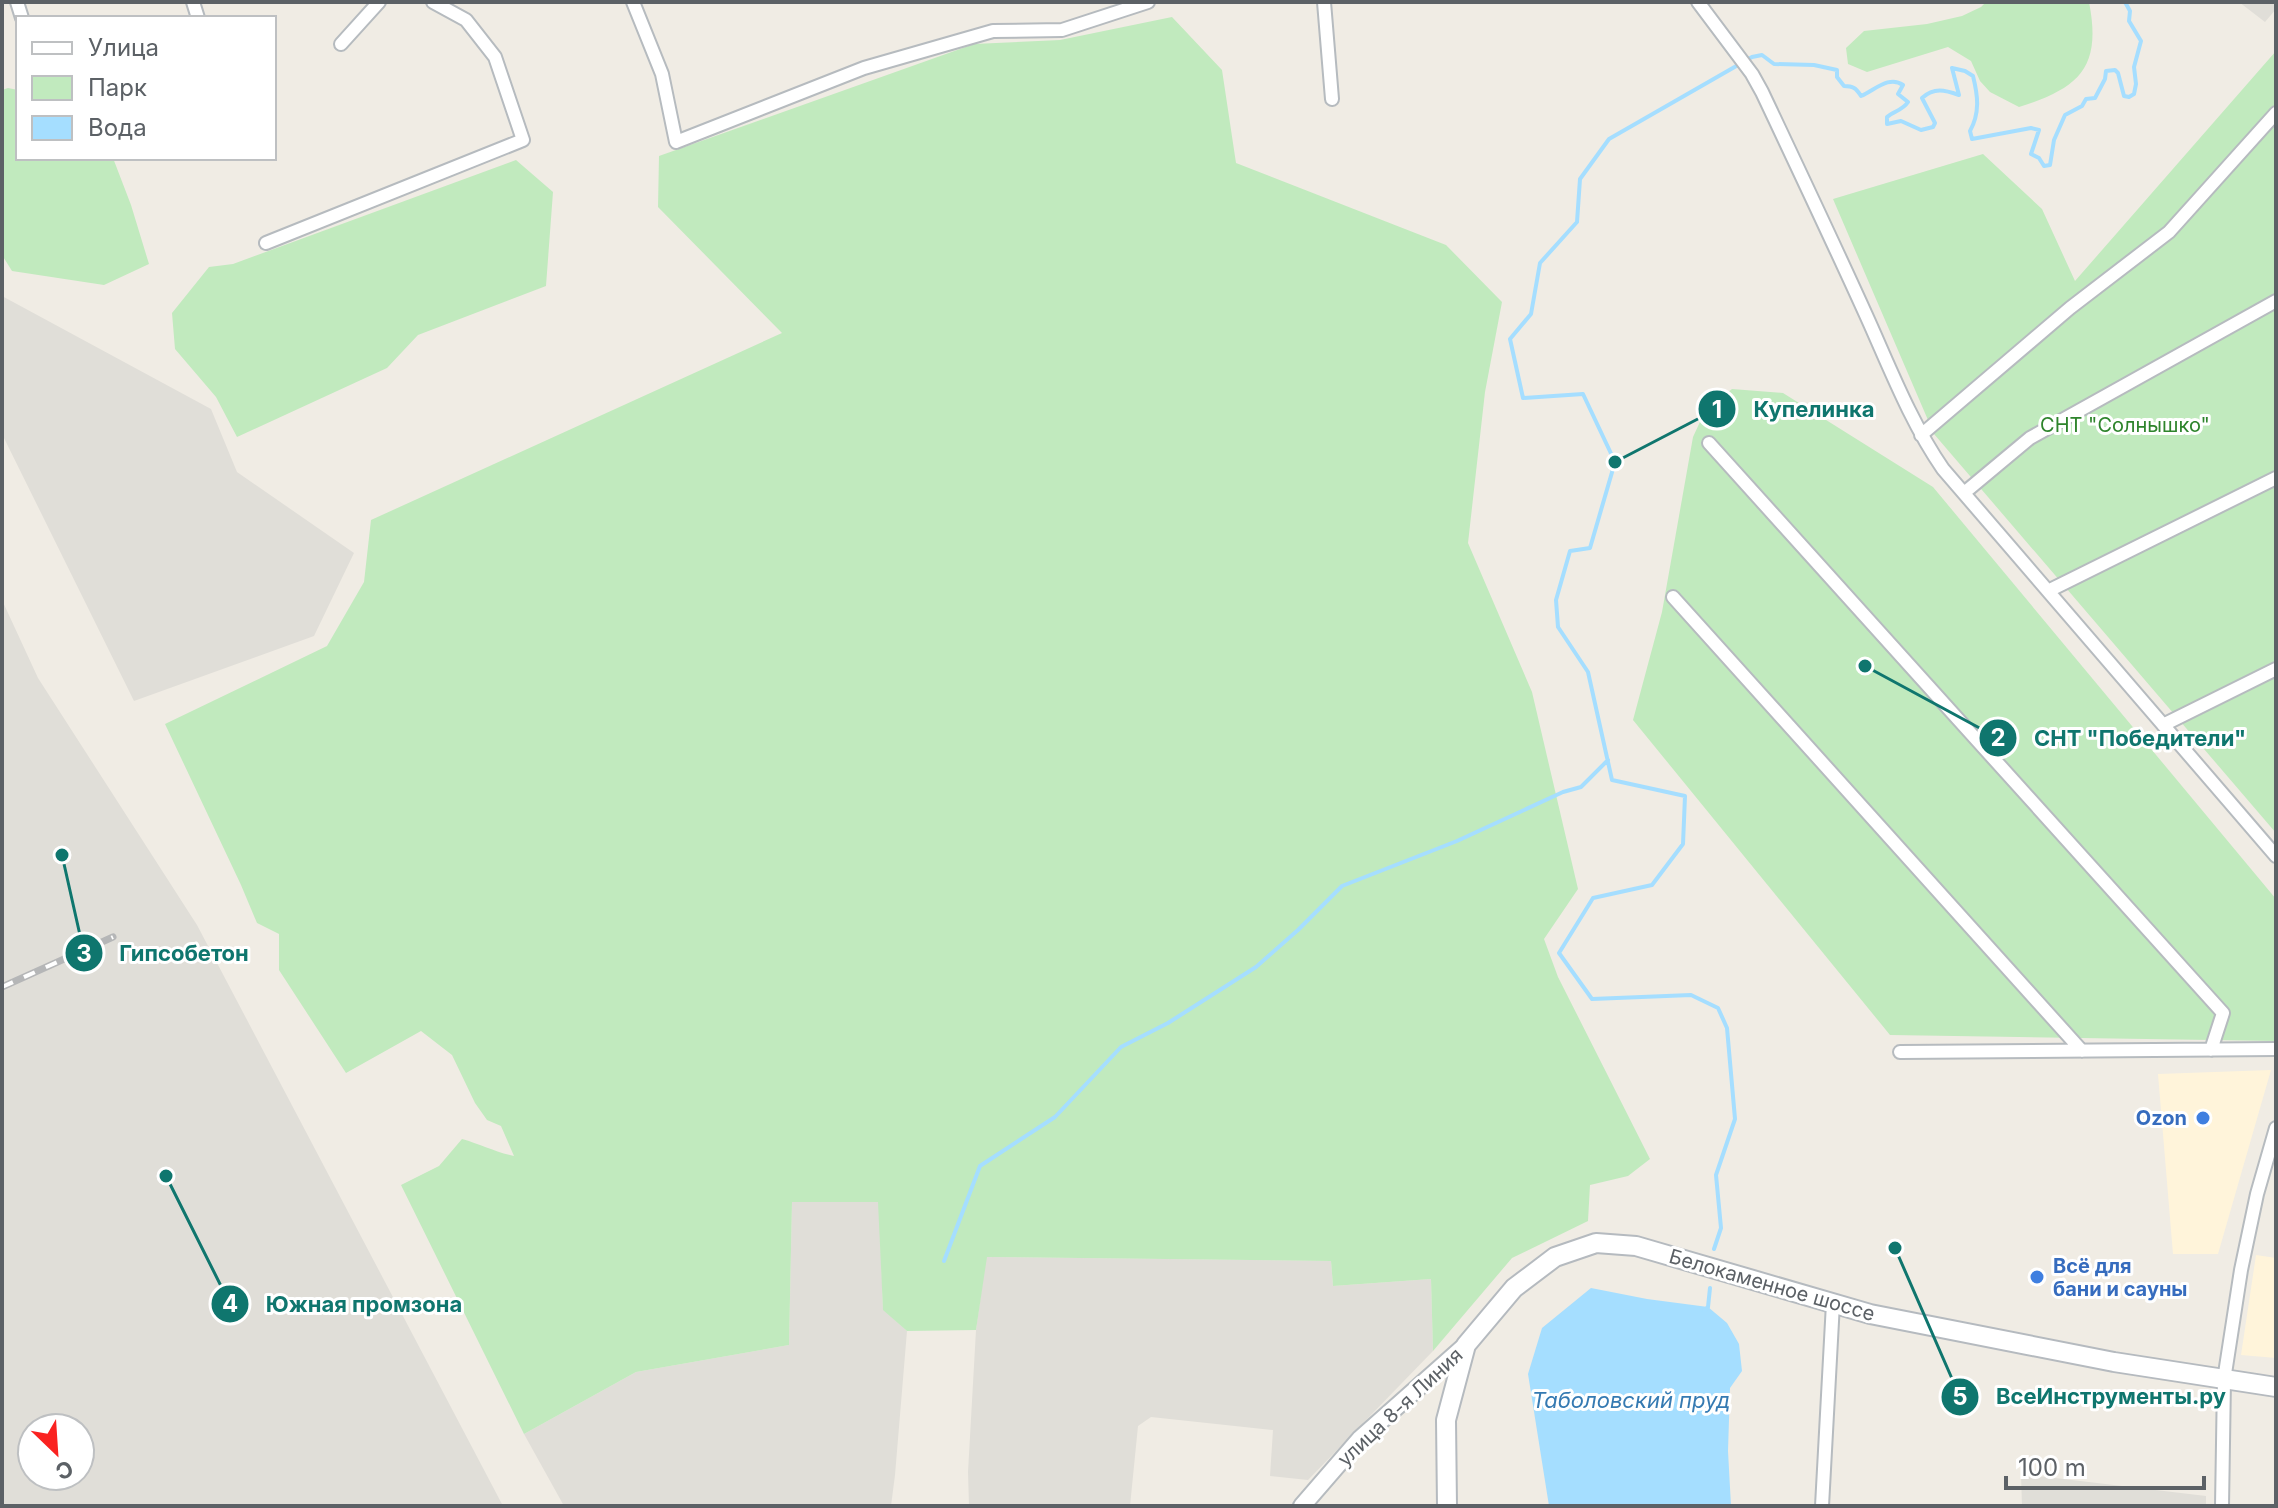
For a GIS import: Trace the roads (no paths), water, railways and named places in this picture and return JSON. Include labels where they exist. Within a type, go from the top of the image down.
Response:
[{"type":"main road","name":"Белокаменное шоссе","points":[[1447,1506],[1446,1420],[1466,1345],[1514,1288],[1555,1257],[1596,1243],[1636,1246],[1870,1314],[2114,1362],[2276,1387]]},
{"type":"street","points":[[341,44],[379,2]]},
{"type":"street","points":[[266,243],[523,140],[495,57],[466,20],[433,2]]},
{"type":"street","points":[[633,2],[662,74],[676,142],[864,68],[993,31],[1062,30],[1148,2]]},
{"type":"street","points":[[1324,2],[1332,99]]},
{"type":"street","points":[[1698,2],[1762,92],[1912,418],[1943,469],[2276,856]]},
{"type":"street","points":[[1921,435],[2070,308],[2169,232],[2276,113]]},
{"type":"street","points":[[1964,493],[2030,438],[2276,301]]},
{"type":"street","points":[[1709,443],[2223,1013],[2211,1050]]},
{"type":"street","points":[[2048,591],[2276,478]]},
{"type":"street","points":[[1673,597],[2082,1051]]},
{"type":"street","points":[[2163,725],[2276,669]]},
{"type":"street","points":[[1900,1052],[2276,1049]]},
{"type":"street","points":[[2222,1506],[2224,1380],[2243,1258],[2276,1128]]},
{"type":"street","points":[[1822,1506],[1833,1303]]},
{"type":"street","name":"улица 8-я Линия","points":[[1302,1506],[1360,1439],[1466,1345]]},
{"type":"water","name":"Таболовский пруд","points":[[1591,1288],[1708,1307],[1727,1323],[1739,1344],[1742,1371],[1730,1388],[1728,1451],[1731,1506],[1549,1506],[1528,1374],[1542,1328]]},
{"type":"waterway","points":[[1714,1249],[1721,1228],[1716,1175],[1735,1119],[1727,1028],[1718,1008],[1691,995],[1592,999],[1559,953],[1593,898],[1652,885],[1683,844],[1685,796],[1612,780],[1588,672],[1558,627],[1556,600],[1570,551],[1590,548],[1615,462],[1583,394],[1523,398],[1510,339],[1531,314],[1540,263],[1577,222],[1580,179],[1609,139],[1752,57],[1762,55],[1774,64],[1814,65],[1837,70],[1837,77],[1844,86],[1854,88],[1861,96],[1882,84],[1898,82],[1903,85],[1898,94],[1908,102],[1887,117],[1887,124],[1901,121],[1921,130],[1933,127],[1935,123],[1922,98],[1940,90],[1959,95],[1952,68],[1965,71],[1973,76],[1977,97],[1977,111],[1970,131],[1972,139],[2031,128],[2039,130],[2031,154],[2039,158],[2044,166],[2050,165],[2054,140],[2065,115],[2082,106],[2086,99],[2095,98],[2106,71],[2115,70],[2118,73],[2124,96],[2134,94],[2134,67],[2141,41],[2129,21],[2130,11],[2125,2]]},
{"type":"waterway","points":[[944,1261],[980,1166],[1055,1117],[1121,1047],[1168,1023],[1256,967],[1342,886],[1457,841],[1563,792],[1581,787],[1608,760]]},
{"type":"waterway","points":[[1704,1311],[1708,1307],[1710,1288]]},
{"type":"railway","points":[[2,987],[113,937]]},
{"type":"place","name":"Купелинка","points":[[1615,462]]},
{"type":"place","name":"СНТ \"Победители\"","points":[[1865,666]]},
{"type":"place","name":"Гипсобетон","points":[[62,855]]},
{"type":"place","name":"Ozon","points":[[2203,1118]]},
{"type":"place","name":"Южная промзона","points":[[166,1176]]},
{"type":"place","name":"ВсеИнструменты.ру","points":[[1895,1248]]},
{"type":"place","name":"Всё для бани и сауны","points":[[2037,1277]]},
{"type":"park label","name":"СНТ \"Солнышко\"","points":[[2125,425]]}]
